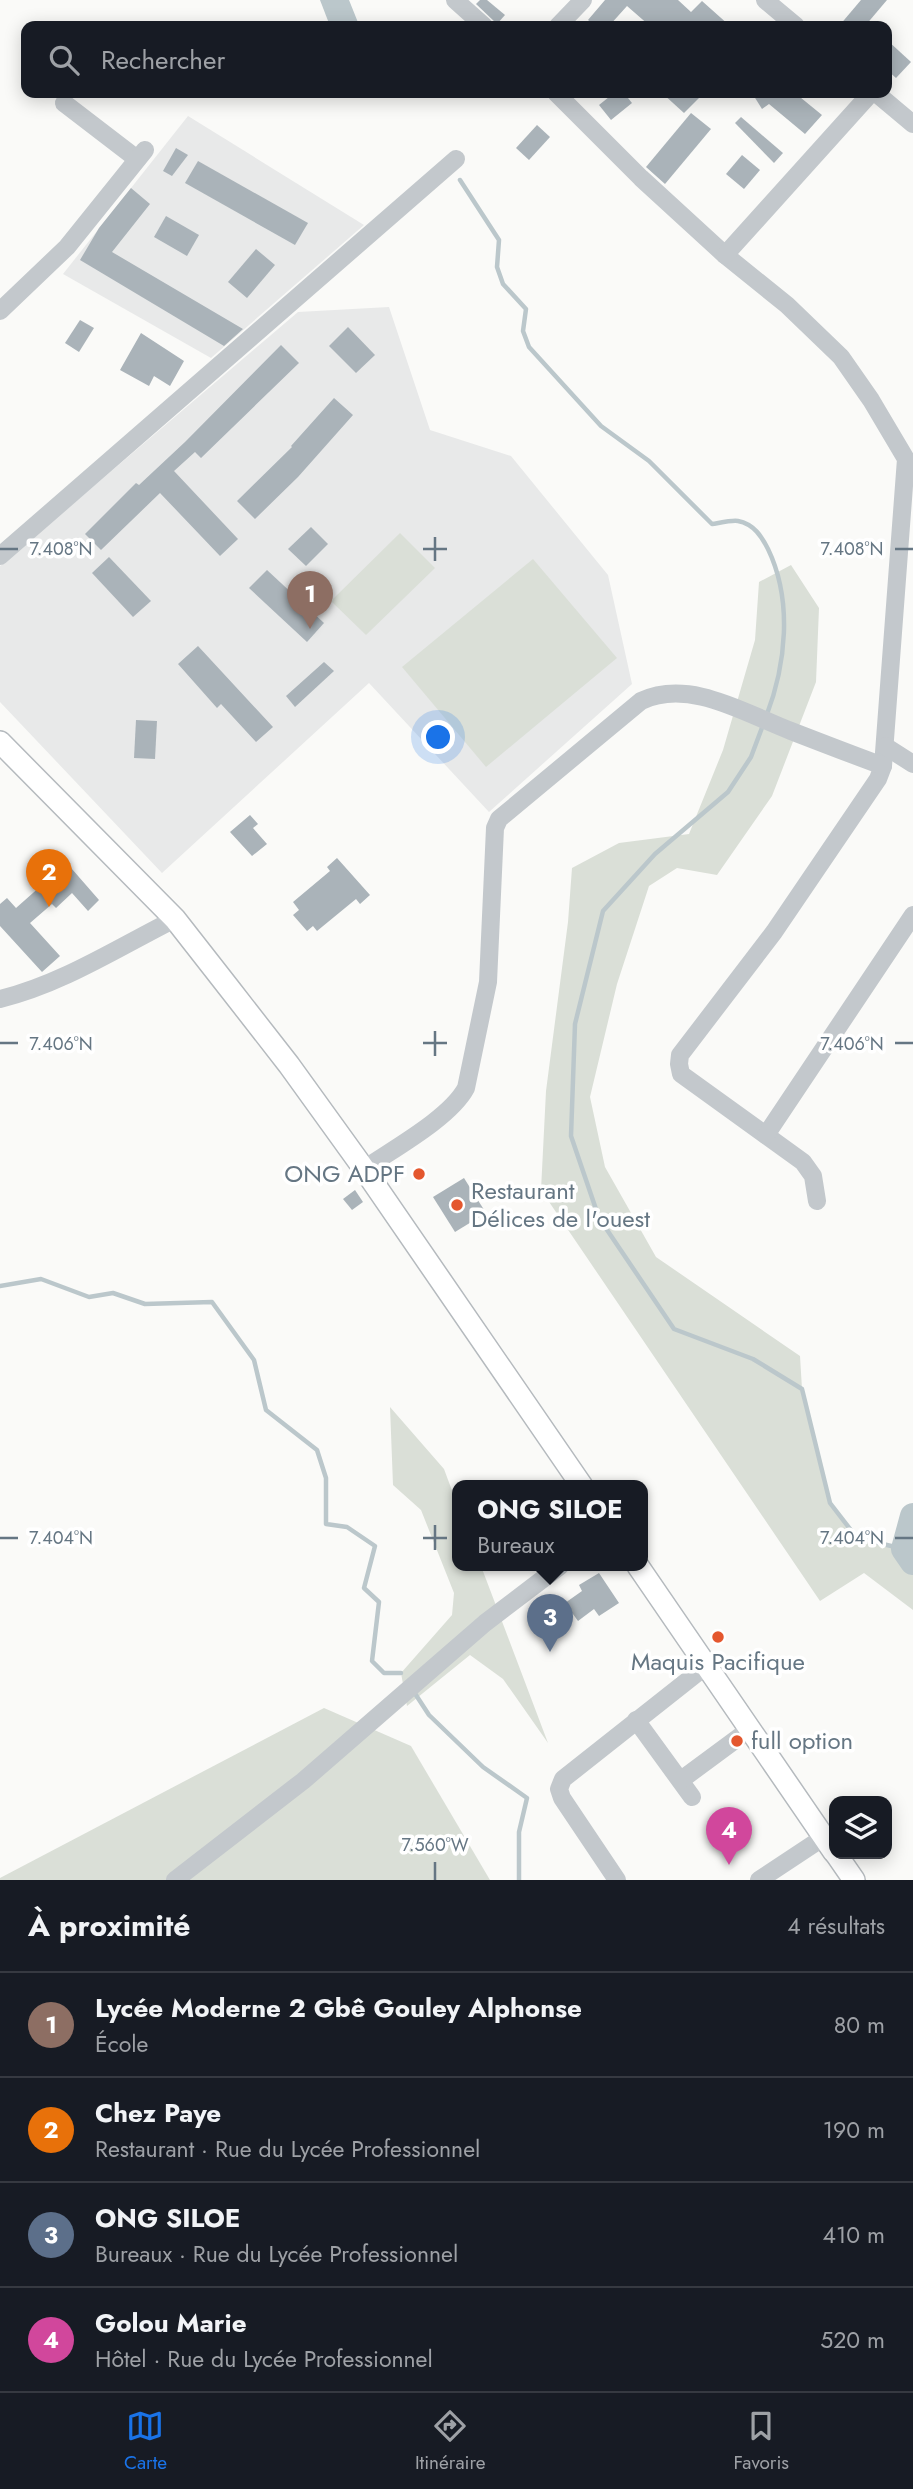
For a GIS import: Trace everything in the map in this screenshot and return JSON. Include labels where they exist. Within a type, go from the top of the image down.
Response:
[{"type":"main road","points":[[0,742],[175,919],[289,1065],[364,1169],[578,1480]]},
{"type":"main road","points":[[641,1571],[829,1844]]},
{"type":"main road","points":[[839,1859],[854,1880]]},
{"type":"street","points":[[455,0],[478,21]]},
{"type":"street","points":[[563,21],[583,0]]},
{"type":"street","points":[[765,0],[790,21]]},
{"type":"street","points":[[561,98],[641,178],[725,254],[787,305],[841,357],[909,460],[885,721],[886,746],[878,779],[774,932],[680,1055],[681,1074],[810,1169],[817,1200]]},
{"type":"street","points":[[725,254],[869,98]]},
{"type":"street","points":[[880,98],[913,124]]},
{"type":"street","points":[[0,311],[67,247],[141,155],[64,103]]},
{"type":"street","points":[[0,556],[456,159]]},
{"type":"street","points":[[364,1169],[442,1115],[459,1100],[466,1088],[488,982],[495,828],[499,820],[641,701],[651,696],[670,694],[698,696],[733,706],[883,766]]},
{"type":"street","points":[[886,746],[913,764]]},
{"type":"street","points":[[766,1135],[913,915]]},
{"type":"street","points":[[0,999],[24,993],[55,980],[175,919]]},
{"type":"street","points":[[174,1880],[303,1781],[485,1623],[553,1571]]},
{"type":"street","points":[[617,1880],[562,1798],[559,1789],[564,1779],[706,1666]]},
{"type":"street","points":[[636,1720],[692,1797]]},
{"type":"street","points":[[681,1780],[750,1730]]},
{"type":"street","points":[[759,1880],[829,1848]]},
{"type":"shaded area","points":[[320,0],[349,0],[357,21],[328,21]]},
{"type":"shaded area","points":[[188,116],[364,225],[211,358],[63,274]]},
{"type":"shaded area","points":[[389,307],[430,430],[511,456],[608,575],[632,684],[489,812],[369,683],[162,873],[0,702],[0,566],[298,312]]},
{"type":"shaded area","points":[[400,533],[435,568],[366,635],[331,601]]},
{"type":"shaded area","points":[[533,559],[617,658],[486,767],[402,667]]},
{"type":"shaded area","points":[[791,565],[819,608],[816,682],[772,796],[717,875],[677,868],[649,886],[617,984],[590,1097],[605,1167],[656,1257],[800,1356],[802,1389],[830,1503],[856,1538],[904,1548],[913,1516],[913,1610],[864,1573],[820,1601],[541,1190],[546,1091],[568,922],[572,868],[619,843],[689,834],[723,750],[755,640],[759,582]]},
{"type":"shaded area","points":[[390,1407],[444,1469],[452,1491],[452,1571],[483,1571],[548,1743],[503,1679],[470,1655],[407,1706],[401,1673],[452,1615],[454,1593],[421,1510],[393,1485]]},
{"type":"shaded area","points":[[324,1708],[411,1746],[490,1880],[0,1880],[0,1878]]},
{"type":"building","points":[[480,0],[487,0],[505,15],[500,21],[494,21],[476,4]]},
{"type":"building","points":[[605,0],[678,0],[691,12],[702,1],[724,21],[644,21],[627,6],[614,21],[588,20]]},
{"type":"building","points":[[861,0],[887,0],[869,21],[843,21]]},
{"type":"building","points":[[892,45],[911,62],[896,78],[892,74]]},
{"type":"building","points":[[608,98],[628,98],[632,103],[611,120],[599,105]]},
{"type":"building","points":[[668,98],[699,98],[684,113]]},
{"type":"building","points":[[755,98],[801,98],[822,115],[805,134],[769,104],[762,109]]},
{"type":"building","points":[[691,113],[711,129],[665,184],[646,167]]},
{"type":"building","points":[[741,117],[783,153],[774,163],[735,123]]},
{"type":"building","points":[[537,125],[550,137],[529,160],[516,148]]},
{"type":"building","points":[[176,148],[188,155],[172,176],[163,171]]},
{"type":"building","points":[[742,155],[760,170],[744,189],[726,174]]},
{"type":"building","points":[[198,161],[308,223],[295,245],[185,183]]},
{"type":"building","points":[[131,188],[150,204],[112,252],[243,329],[224,346],[80,260],[99,228]]},
{"type":"building","points":[[166,216],[199,235],[187,256],[154,237]]},
{"type":"building","points":[[256,249],[275,265],[247,298],[228,282]]},
{"type":"building","points":[[80,320],[94,328],[79,352],[65,343]]},
{"type":"building","points":[[348,327],[375,355],[356,373],[329,346]]},
{"type":"building","points":[[141,333],[184,361],[170,386],[154,376],[149,386],[120,370]]},
{"type":"building","points":[[281,345],[299,363],[201,458],[195,452],[174,471],[238,539],[220,556],[160,493],[101,550],[85,534],[136,483],[139,485],[185,442]]},
{"type":"building","points":[[334,398],[353,415],[298,477],[255,519],[237,501],[292,447]]},
{"type":"building","points":[[311,527],[328,544],[306,566],[288,549]]},
{"type":"building","points":[[109,557],[151,601],[133,617],[92,573]]},
{"type":"building","points":[[267,570],[324,623],[307,642],[249,588]]},
{"type":"building","points":[[198,646],[273,727],[256,742],[221,704],[217,708],[178,664]]},
{"type":"building","points":[[324,662],[334,671],[295,707],[286,696]]},
{"type":"building","points":[[136,720],[157,721],[155,759],[134,758]]},
{"type":"building","points":[[250,815],[258,824],[253,828],[267,844],[252,856],[230,832]]},
{"type":"building","points":[[58,853],[99,900],[88,911],[72,893],[56,908],[52,904],[30,923],[60,956],[42,972],[0,926],[0,904],[7,898],[16,908],[42,885],[33,875]]},
{"type":"building","points":[[337,858],[370,895],[360,904],[356,899],[317,931],[313,926],[307,931],[293,915],[299,910],[293,902],[330,871],[327,867]]},
{"type":"building","points":[[464,1178],[486,1213],[455,1232],[433,1197]]},
{"type":"building","points":[[355,1190],[363,1202],[352,1210],[343,1199]]},
{"type":"building","points":[[599,1573],[619,1603],[599,1616],[594,1609],[578,1621],[565,1603],[582,1591],[579,1585]]},
{"type":"waterway","points":[[460,180],[499,240],[497,267],[503,284],[526,309],[523,331],[529,347],[601,426],[649,461],[712,524],[732,521],[744,523],[757,532],[766,544],[776,569],[784,611],[782,655],[766,717]]},
{"type":"waterway","points":[[763,725],[751,757],[728,792],[655,854],[603,911],[575,1024],[571,1136],[599,1218],[674,1329],[753,1359],[802,1389],[830,1503],[857,1538],[904,1549]]},
{"type":"waterway","points":[[0,1286],[41,1279],[89,1297],[113,1293],[145,1304],[212,1302],[254,1360],[266,1410],[317,1450],[326,1478],[326,1524],[347,1527],[375,1546],[364,1588],[379,1602],[372,1661],[384,1673],[401,1673]]},
{"type":"waterway","points":[[913,1516],[904,1549],[913,1562]]},
{"type":"waterway","points":[[414,1692],[429,1715],[483,1767],[527,1798],[519,1832],[519,1880]]},
{"type":"place","name":"Lycée Moderne 2 Gbê Gouley Alphonse","points":[[310,629]]},
{"type":"place","name":"Chez Paye","points":[[49,907]]},
{"type":"place","name":"ONG ADPF","points":[[419,1174]]},
{"type":"place","name":"Restaurant Délices de l'ouest","points":[[457,1205]]},
{"type":"place","name":"Maquis Pacifique","points":[[718,1637]]},
{"type":"place","name":"ONG SILOE","points":[[550,1652]]},
{"type":"place","name":"full option","points":[[737,1741]]},
{"type":"place","name":"Golou Marie","points":[[729,1865]]}]
